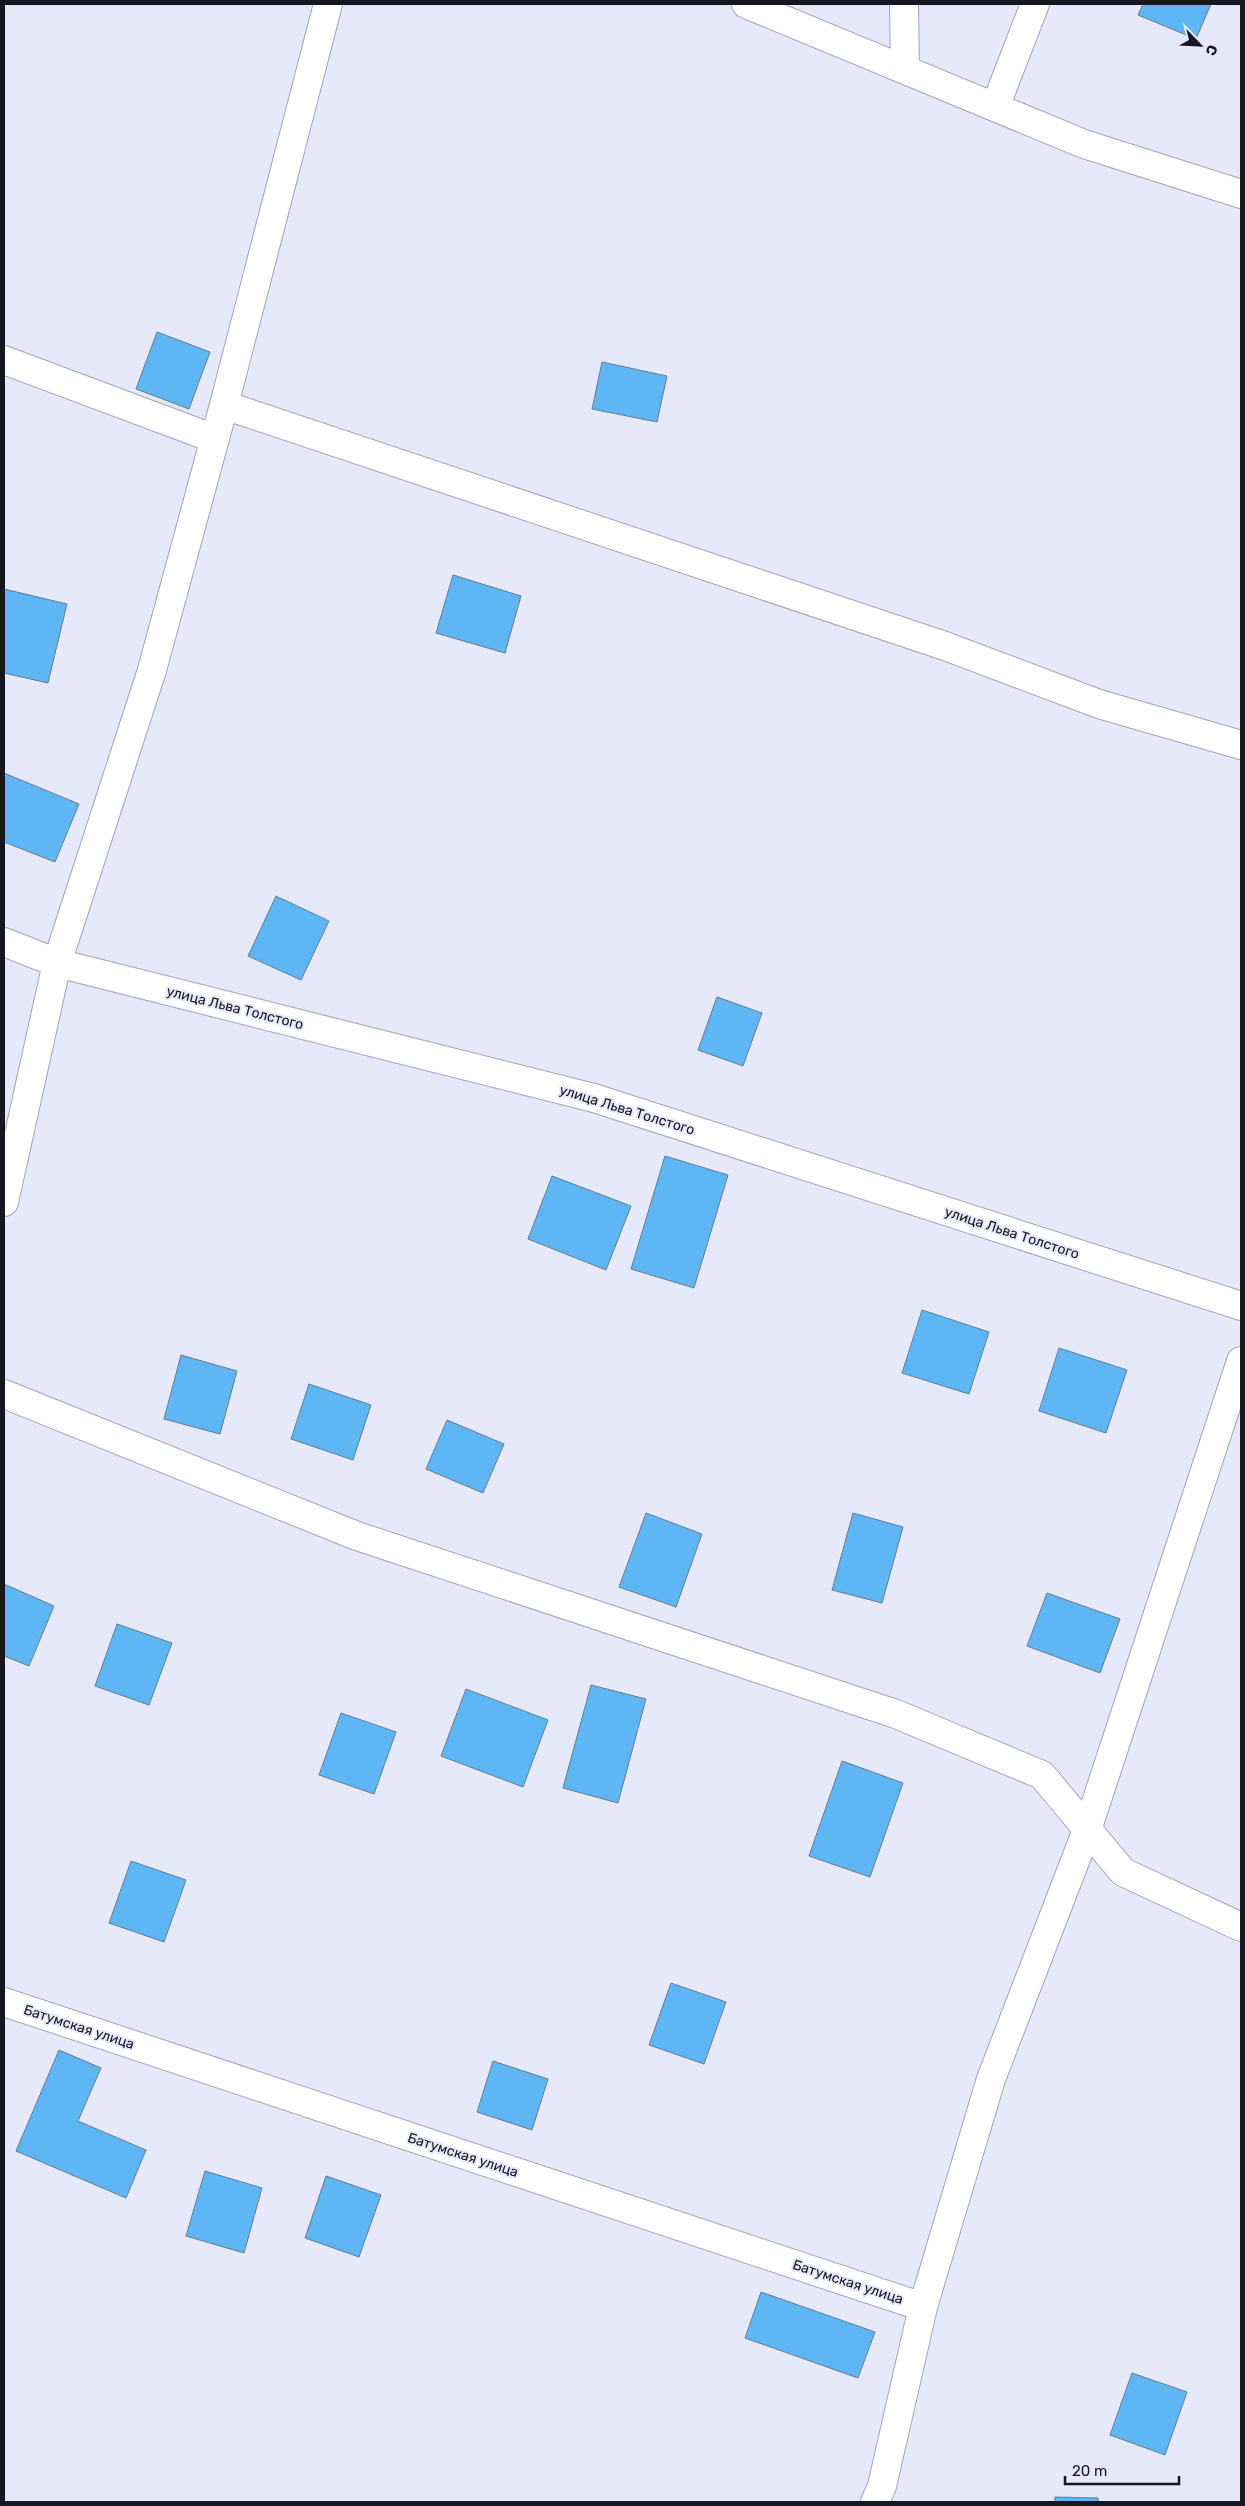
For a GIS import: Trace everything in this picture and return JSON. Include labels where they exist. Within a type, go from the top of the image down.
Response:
[{"type":"street","points":[[4,1202],[57,963],[152,670],[224,405],[328,4]]},
{"type":"street","points":[[746,4],[1084,144],[1241,194]]},
{"type":"street","points":[[904,4],[905,69]]},
{"type":"street","points":[[995,107],[1035,4]]},
{"type":"street","points":[[4,360],[215,438]]},
{"type":"street","points":[[224,405],[945,646],[1100,704],[1241,745]]},
{"type":"street","name":"улица Льва Толстого","points":[[4,942],[57,963],[594,1098],[1241,1306]]},
{"type":"street","points":[[875,2502],[882,2486],[923,2307],[991,2079],[1087,1830],[1241,1361]]},
{"type":"street","points":[[4,1394],[357,1536],[896,1714],[1042,1775],[1123,1872],[1241,1927]]},
{"type":"street","name":"Батумская улица","points":[[4,2002],[923,2307]]},
{"type":"building","points":[[1143,4],[1211,4],[1196,39],[1138,15]]},
{"type":"building","points":[[157,332],[210,352],[189,409],[136,389]]},
{"type":"building","points":[[602,362],[667,376],[657,422],[592,409]]},
{"type":"building","points":[[453,575],[521,596],[505,653],[436,633]]},
{"type":"building","points":[[4,589],[67,604],[48,683],[4,673]]},
{"type":"building","points":[[4,773],[79,804],[55,862],[4,842]]},
{"type":"building","points":[[276,896],[329,921],[301,980],[248,956]]},
{"type":"building","points":[[717,997],[762,1013],[743,1066],[698,1050]]},
{"type":"building","points":[[665,1156],[728,1175],[694,1288],[631,1269]]},
{"type":"building","points":[[552,1176],[631,1206],[606,1270],[528,1239]]},
{"type":"building","points":[[922,1310],[989,1332],[969,1394],[902,1373]]},
{"type":"building","points":[[1059,1348],[1127,1370],[1106,1433],[1039,1411]]},
{"type":"building","points":[[181,1355],[237,1371],[220,1434],[164,1419]]},
{"type":"building","points":[[309,1384],[371,1405],[353,1460],[291,1439]]},
{"type":"building","points":[[447,1420],[504,1444],[483,1493],[426,1469]]},
{"type":"building","points":[[646,1513],[702,1534],[676,1607],[619,1587]]},
{"type":"building","points":[[853,1513],[903,1527],[882,1603],[832,1590]]},
{"type":"building","points":[[4,1584],[54,1606],[29,1666],[4,1656]]},
{"type":"building","points":[[1047,1593],[1120,1619],[1100,1673],[1027,1646]]},
{"type":"building","points":[[117,1624],[172,1643],[149,1705],[95,1686]]},
{"type":"building","points":[[591,1685],[646,1699],[618,1803],[563,1788]]},
{"type":"building","points":[[466,1689],[548,1720],[523,1787],[441,1756]]},
{"type":"building","points":[[341,1713],[396,1732],[374,1794],[319,1775]]},
{"type":"building","points":[[842,1761],[903,1783],[870,1877],[809,1856]]},
{"type":"building","points":[[131,1861],[186,1880],[164,1942],[109,1923]]},
{"type":"building","points":[[671,1983],[726,2002],[704,2064],[649,2045]]},
{"type":"building","points":[[59,2050],[101,2068],[78,2121],[146,2150],[126,2198],[16,2151]]},
{"type":"building","points":[[493,2061],[548,2079],[532,2130],[477,2112]]},
{"type":"building","points":[[205,2171],[262,2188],[244,2253],[186,2236]]},
{"type":"building","points":[[326,2176],[381,2195],[359,2257],[305,2238]]},
{"type":"building","points":[[761,2292],[875,2332],[858,2378],[745,2338]]},
{"type":"building","points":[[1132,2373],[1187,2392],[1165,2455],[1110,2435]]},
{"type":"building","points":[[1055,2497],[1098,2498],[1098,2502],[1055,2502]]}]
